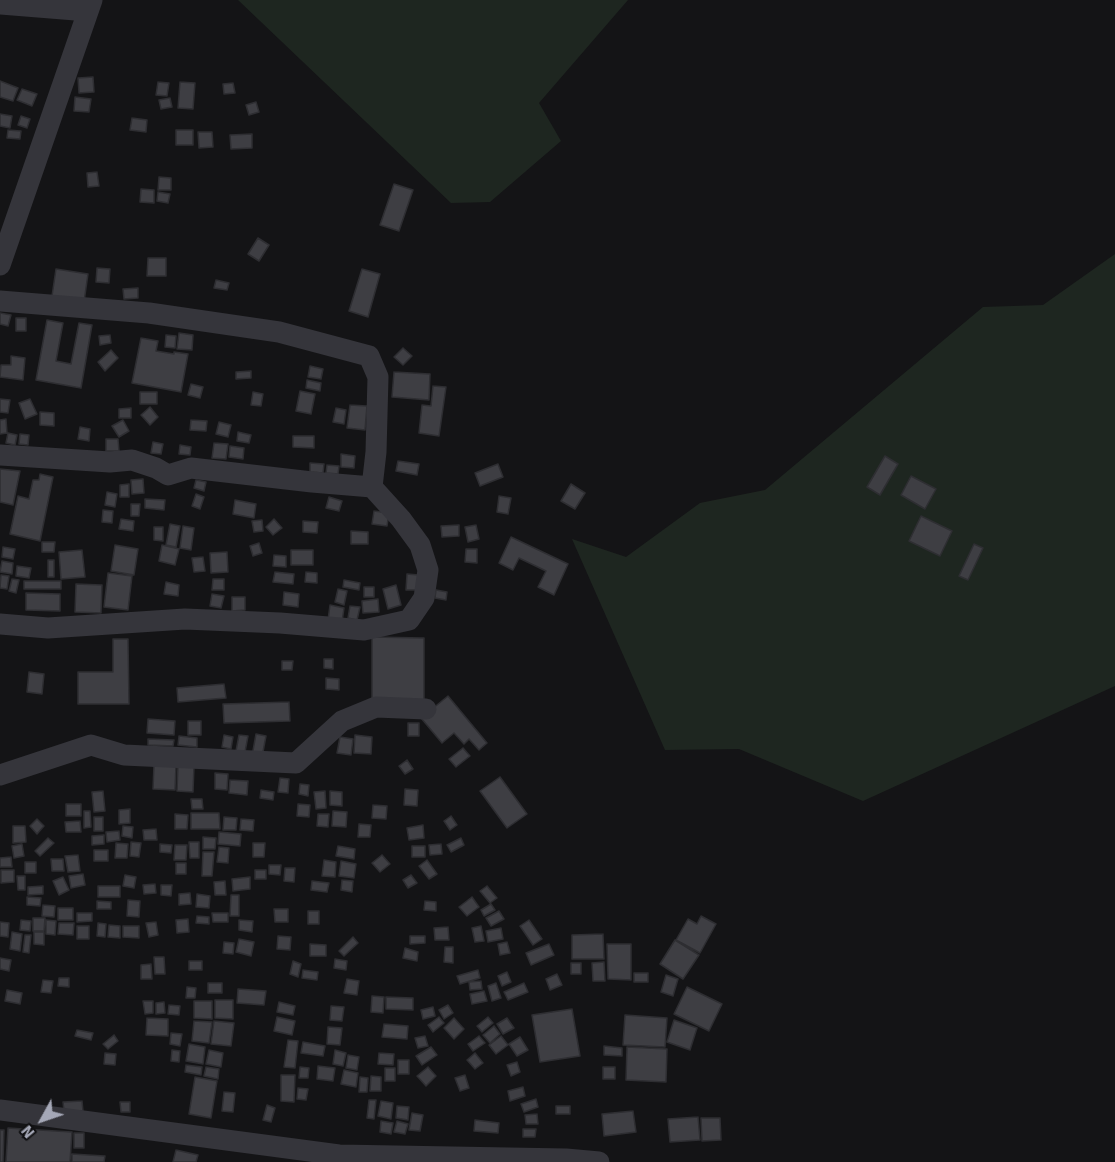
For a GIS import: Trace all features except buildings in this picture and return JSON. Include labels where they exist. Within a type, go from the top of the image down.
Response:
[{"type":"street","points":[[0,4],[90,6],[0,266]]},
{"type":"street","points":[[0,301],[149,313],[267,330],[369,357],[378,377],[376,452],[372,487]]},
{"type":"street","points":[[0,455],[110,462],[132,460],[156,468],[168,476],[192,468],[312,483],[372,487],[401,519],[420,545],[428,570],[424,598],[409,620],[364,630],[280,623],[186,619],[48,628],[0,624]]},
{"type":"street","points":[[0,775],[91,745],[124,755],[296,764],[342,721],[376,707],[426,709]]},
{"type":"street","points":[[0,1110],[339,1155],[566,1159],[599,1162]]},
{"type":"shaded area","points":[[238,0],[628,0],[539,103],[561,141],[490,202],[451,203]]},
{"type":"shaded area","points":[[1115,254],[1115,686],[863,801],[739,749],[665,750],[572,539],[626,557],[700,503],[765,490],[983,307],[1043,305]]}]
